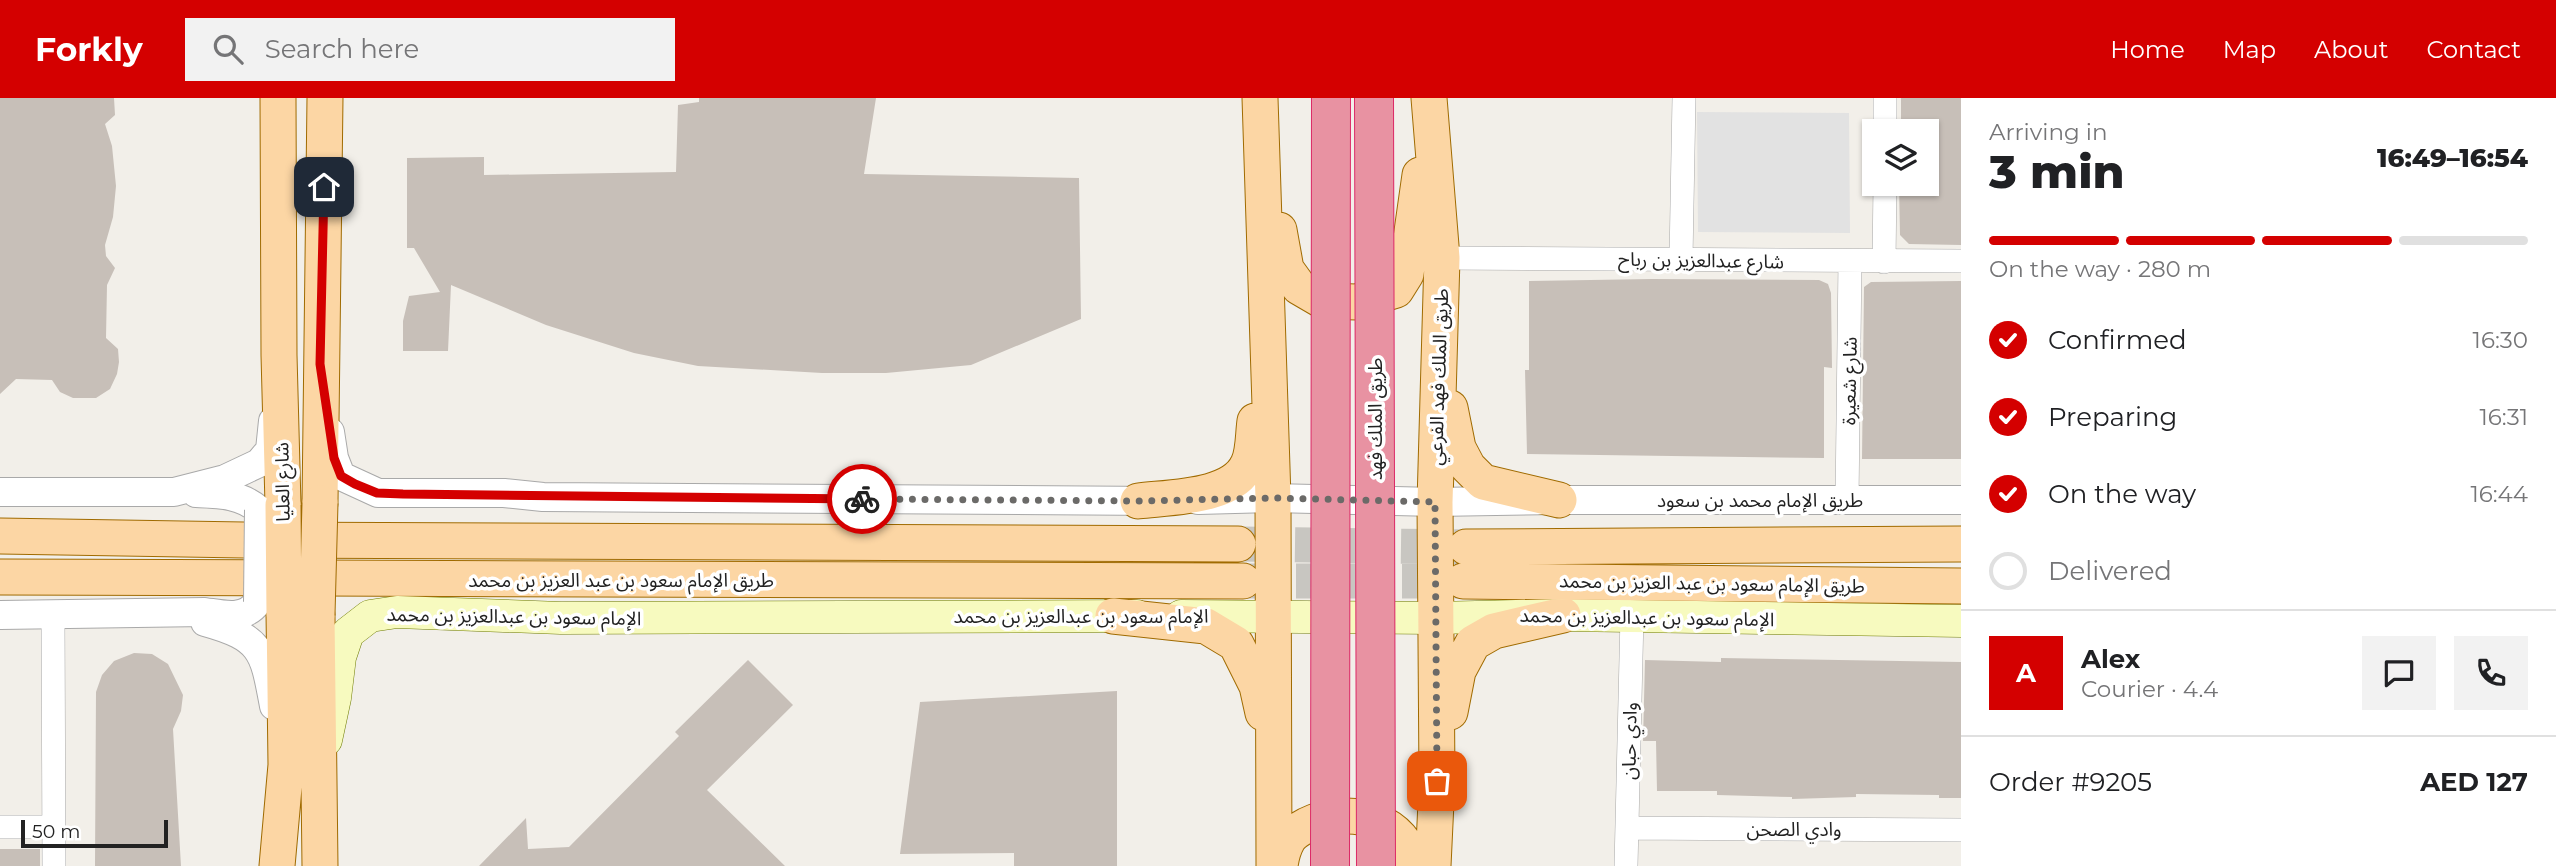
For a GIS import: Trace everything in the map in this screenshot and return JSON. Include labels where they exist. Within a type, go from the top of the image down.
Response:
[{"type":"highway","points":[[1330,866],[1331,98]]},
{"type":"highway","name":"طريق الملك فهد","points":[[1374,98],[1376,866]]},
{"type":"main road","name":"شارع العليا","points":[[278,98],[279,355],[271,508],[286,610],[302,768],[320,866]]},
{"type":"main road","name":"شارع العليا","points":[[286,610],[320,503],[326,98]]},
{"type":"main road","points":[[1260,109],[1286,269],[1299,286],[1323,301],[1357,302],[1396,290],[1406,274],[1429,107]]},
{"type":"main road","name":"طريق الملك فهد الفرعي","points":[[1429,107],[1442,258],[1435,502],[1437,781],[1433,866]]},
{"type":"main road","points":[[1260,109],[1273,498],[1274,866]]},
{"type":"main road","points":[[1138,501],[1219,490],[1238,480],[1249,463],[1268,337]]},
{"type":"main road","points":[[1438,349],[1458,449],[1468,467],[1483,482],[1559,500]]},
{"type":"main road","name":"طريق الإمام سعود بن عبد العزيز بن محمد","points":[[0,536],[270,541],[1238,544]]},
{"type":"main road","name":"طريق الإمام سعود بن عبد العزيز بن محمد","points":[[1466,547],[1961,544]]},
{"type":"main road","name":"طريق الإمام سعود بن عبد العزيز بن محمد","points":[[0,577],[1243,581]]},
{"type":"main road","name":"طريق الإمام سعود بن عبد العزيز بن محمد","points":[[1463,581],[1961,586]]},
{"type":"main road","name":"الإمام سعود بن عبدالعزيز بن محمد","points":[[302,768],[335,698],[340,657],[348,633],[370,616],[397,612],[561,618],[1272,615],[1436,618],[1563,615],[1961,621]]},
{"type":"main road","points":[[1437,781],[1458,671],[1473,643],[1494,631],[1563,615]]},
{"type":"main road","points":[[1113,616],[1206,626],[1236,644],[1256,686],[1273,752]]},
{"type":"main road","name":"شارع العليا","points":[[277,866],[302,768]]},
{"type":"main road","points":[[1280,866],[1289,838],[1307,824],[1329,816],[1353,815],[1375,821],[1396,833],[1411,850],[1414,866]]},
{"type":"street","points":[[1681,259],[1684,98]]},
{"type":"street","points":[[1885,98],[1885,119]]},
{"type":"street","points":[[1884,262],[1885,196]]},
{"type":"street","name":"شارع عبدالعزيز بن رباح","points":[[1442,258],[1961,261]]},
{"type":"street","name":"شارع شعيرة","points":[[1847,500],[1850,261]]},
{"type":"street","points":[[174,492],[245,471],[259,463],[270,450],[279,355]]},
{"type":"street","name":"طريق الإمام محمد بن سعود","points":[[320,364],[334,458],[341,476],[377,493],[1138,501],[1273,498],[1435,502],[1961,500]]},
{"type":"street","points":[[0,492],[174,492],[229,495],[271,508]]},
{"type":"street","points":[[0,615],[205,612],[236,617],[252,610],[286,610]]},
{"type":"street","points":[[165,612],[221,627],[253,642],[266,663],[302,768]]},
{"type":"street","points":[[53,615],[54,866]]},
{"type":"street","name":"وادي حبان","points":[[1626,866],[1632,616]]},
{"type":"street","points":[[0,827],[54,827]]},
{"type":"street","name":"وادي الصحن","points":[[1627,828],[1961,830]]},
{"type":"shaded area","points":[[1697,112],[1849,113],[1850,233],[1698,232]]},
{"type":"building","points":[[0,98],[114,98],[115,115],[105,124],[112,146],[116,186],[113,217],[105,245],[106,256],[115,268],[107,285],[106,338],[118,349],[119,362],[110,389],[96,398],[73,398],[60,392],[52,380],[16,379],[0,394]]},
{"type":"building","points":[[699,98],[876,98],[864,174],[1079,178],[1081,319],[971,365],[886,373],[822,373],[698,366],[634,353],[546,325],[451,285],[448,351],[403,351],[403,321],[409,296],[440,292],[414,248],[407,248],[407,158],[484,157],[484,175],[676,172],[678,105],[699,102]]},
{"type":"building","points":[[1901,98],[1961,98],[1961,245],[1909,244],[1900,235],[1899,196],[1939,196],[1939,119],[1901,119]]},
{"type":"building","points":[[1819,280],[1828,284],[1831,293],[1832,368],[1824,367],[1824,458],[1527,454],[1525,370],[1529,370],[1529,281]]},
{"type":"building","points":[[1961,281],[1961,459],[1862,459],[1864,287],[1871,282]]},
{"type":"building","points":[[134,653],[152,654],[168,664],[183,695],[181,711],[173,729],[181,866],[95,866],[96,692],[102,675],[114,661]]},
{"type":"building","points":[[1721,658],[1961,662],[1961,798],[1939,798],[1939,795],[1856,794],[1856,797],[1792,799],[1717,795],[1717,791],[1657,791],[1656,741],[1643,741],[1645,660],[1721,662]]},
{"type":"building","points":[[748,660],[793,705],[707,790],[785,866],[479,866],[526,818],[528,849],[569,847],[679,736],[675,732]]},
{"type":"building","points":[[1117,691],[1117,866],[1014,866],[1014,853],[900,854],[920,702]]},
{"type":"building","points":[[0,849],[40,849],[40,866],[0,866]]},
{"type":"tunnel","points":[[1242,544],[1466,547]]},
{"type":"tunnel","points":[[1243,581],[1463,581]]},
{"type":"way so far","points":[[862,499],[1138,501],[1273,498],[1435,502],[1437,781]]},
{"type":"route","points":[[324,187],[320,364],[334,458],[341,476],[377,493],[862,499]]}]
